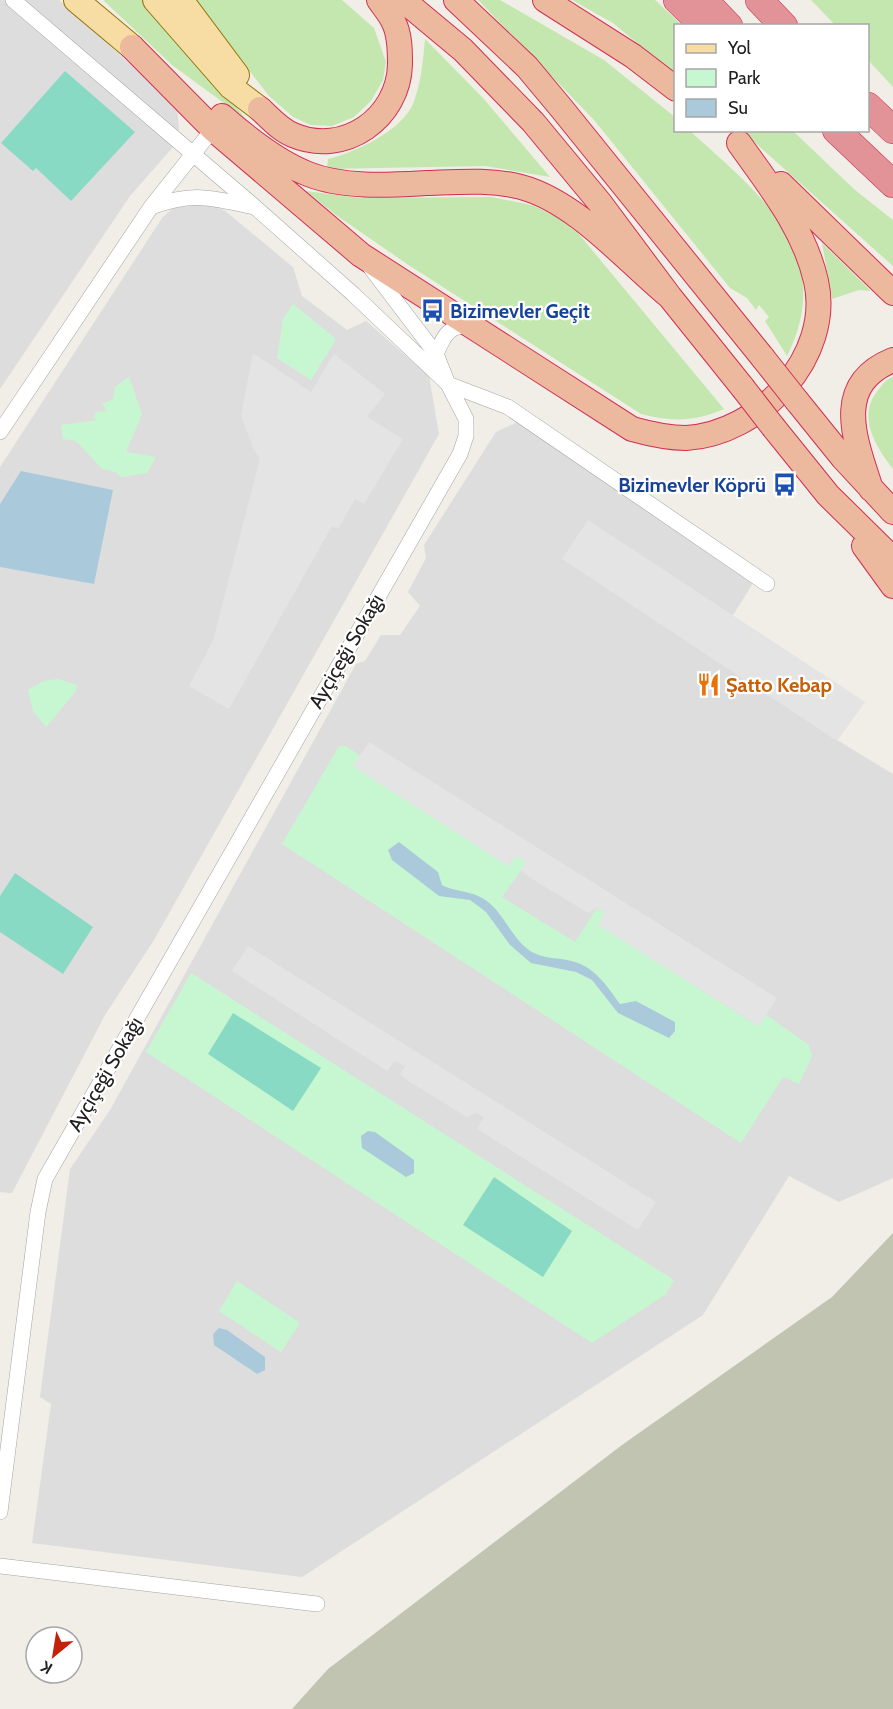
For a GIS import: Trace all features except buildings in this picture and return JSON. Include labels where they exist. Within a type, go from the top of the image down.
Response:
[{"type":"highway","points":[[260,109],[292,135],[316,141],[340,141],[362,132],[378,118],[392,102],[399,80],[400,51],[395,23],[379,0]]},
{"type":"highway","points":[[404,0],[463,50],[533,122],[633,245],[670,297],[828,495],[893,586]]},
{"type":"highway","points":[[456,0],[527,67],[797,401],[893,512]]},
{"type":"highway","points":[[545,0],[633,56],[674,88]]},
{"type":"highway","points":[[677,0],[702,24]]},
{"type":"highway","points":[[704,0],[727,24]]},
{"type":"highway","points":[[759,0],[782,24]]},
{"type":"highway","points":[[132,47],[213,129],[362,255],[632,429],[660,436],[687,438],[710,433],[754,412],[776,397],[794,379],[815,329],[817,284],[795,222],[733,137]]},
{"type":"highway","points":[[132,47],[190,87],[230,123],[263,148],[310,175],[344,182],[391,185],[499,183],[522,188],[567,209],[602,236],[625,260],[670,297]]},
{"type":"highway","points":[[869,108],[893,130]]},
{"type":"highway","points":[[838,132],[893,184]]},
{"type":"highway","points":[[733,137],[893,293]]},
{"type":"highway","points":[[871,489],[853,433],[853,404],[856,392],[867,377],[880,365],[893,360]]},
{"type":"highway","points":[[828,495],[893,559]]},
{"type":"main road","points":[[76,0],[132,47]]},
{"type":"main road","points":[[155,0],[231,87],[260,109]]},
{"type":"main road","points":[[181,0],[260,109]]},
{"type":"street","name":"Ayçiçeği Sokağı","points":[[0,1512],[37,1221],[45,1179],[460,454],[466,436],[466,419],[448,384],[353,294],[194,153],[13,0]]},
{"type":"street","points":[[0,432],[150,207],[213,129]]},
{"type":"street","points":[[150,207],[178,198],[200,196],[255,207]]},
{"type":"street","points":[[362,255],[436,354],[448,384],[508,407],[767,584]]},
{"type":"street","points":[[436,354],[444,335],[454,326],[468,325]]},
{"type":"street","points":[[0,1566],[317,1604]]},
{"type":"shaded area","points":[[0,0],[59,0],[177,106],[179,129],[173,147],[130,196],[0,389]]},
{"type":"shaded area","points":[[207,204],[224,210],[293,267],[302,296],[347,330],[366,321],[429,376],[439,434],[154,940],[105,1015],[12,1193],[0,1192],[0,467],[162,218],[173,208]]},
{"type":"shaded area","points":[[253,353],[311,392],[334,354],[385,394],[367,417],[403,439],[364,504],[355,499],[338,529],[332,526],[229,709],[189,686],[213,641],[260,458],[254,450],[241,416]]},
{"type":"shaded area","points":[[520,421],[753,583],[732,617],[865,702],[837,740],[893,774],[893,1178],[839,1202],[789,1176],[703,1315],[302,1577],[32,1543],[51,1404],[40,1397],[70,1169],[110,1110],[356,664],[365,661],[381,635],[400,635],[420,606],[408,592],[426,558],[424,545],[496,432]]},
{"type":"shaded area","points":[[588,520],[865,702],[837,741],[562,559]]},
{"type":"shaded area","points":[[369,742],[777,998],[759,1026],[598,925],[605,912],[597,908],[588,913],[529,877],[521,870],[526,862],[516,856],[508,866],[353,766]]},
{"type":"shaded area","points":[[248,946],[656,1202],[638,1230],[477,1129],[484,1117],[476,1113],[467,1117],[408,1081],[400,1074],[405,1066],[395,1061],[387,1071],[232,971]]},
{"type":"shaded area","points":[[893,1233],[893,1709],[292,1709],[328,1669],[622,1445],[832,1297]]},
{"type":"green space","points":[[103,0],[147,0],[247,120],[172,65]]},
{"type":"green space","points":[[194,0],[342,0],[374,28],[386,62],[383,80],[371,101],[354,117],[332,126],[311,125],[293,117],[269,96]]},
{"type":"green space","points":[[478,0],[500,0],[604,60],[674,116],[674,132],[691,132],[742,178],[765,203],[784,229],[797,257],[803,287],[800,320],[787,356],[765,321],[769,317],[759,305],[756,310],[747,298],[730,288],[594,120]]},
{"type":"green space","points":[[572,0],[655,0],[681,24],[674,24],[674,74],[613,23]]},
{"type":"green space","points":[[811,0],[893,0],[893,87],[869,61],[869,24],[834,24]]},
{"type":"green space","points":[[425,39],[483,98],[550,177],[485,166],[327,169],[328,159],[364,146],[399,123],[407,114],[418,88]]},
{"type":"green space","points":[[65,71],[135,132],[71,201],[36,168],[33,171],[1,143]]},
{"type":"green space","points":[[743,132],[794,132],[855,190],[893,220],[893,266]]},
{"type":"green space","points":[[306,191],[360,198],[491,197],[532,205],[557,217],[578,233],[724,409],[703,416],[683,419],[641,414],[407,264],[336,215]]},
{"type":"green space","points":[[822,243],[871,291],[859,290],[832,299]]},
{"type":"green space","points":[[293,304],[336,339],[311,380],[277,358],[283,319]]},
{"type":"green space","points":[[129,377],[142,414],[126,452],[156,457],[147,473],[121,477],[116,472],[102,469],[76,441],[63,439],[61,425],[97,420],[94,417],[96,412],[107,411],[102,404],[113,399],[115,387]]},
{"type":"green space","points":[[893,377],[893,469],[880,450],[871,430],[869,409],[879,389]]},
{"type":"green space","points":[[58,679],[77,685],[76,691],[46,727],[33,711],[28,690],[44,681]]},
{"type":"green space","points":[[339,746],[346,746],[360,756],[353,766],[509,866],[516,856],[527,862],[502,897],[575,942],[597,908],[605,913],[598,925],[758,1026],[765,1014],[809,1045],[812,1056],[799,1084],[783,1077],[741,1143],[282,844]]},
{"type":"green space","points":[[15,873],[93,927],[63,974],[0,932],[0,896]]},
{"type":"green space","points":[[191,973],[674,1280],[666,1294],[592,1343],[146,1052]]},
{"type":"green space","points":[[233,1013],[321,1068],[293,1111],[208,1054]]},
{"type":"green space","points":[[494,1177],[572,1231],[543,1277],[463,1225]]},
{"type":"green space","points":[[237,1281],[300,1323],[281,1352],[219,1311]]},
{"type":"water","points":[[21,471],[113,490],[94,584],[0,567],[0,504]]},
{"type":"water","points":[[399,842],[438,872],[442,885],[477,895],[488,902],[500,914],[520,942],[534,953],[573,961],[585,966],[602,980],[620,1004],[636,1001],[675,1022],[675,1031],[669,1038],[618,1013],[592,980],[576,972],[531,963],[510,945],[486,912],[470,900],[439,896],[392,860],[388,850]]},
{"type":"water","points":[[368,1131],[375,1132],[414,1160],[414,1173],[406,1177],[362,1148],[361,1136]]},
{"type":"water","points":[[219,1328],[227,1330],[265,1357],[265,1370],[257,1374],[214,1345],[213,1334]]},
{"type":"place","name":"Bizimevler Geçit","points":[[432,311]]},
{"type":"place","name":"Bizimevler Köprü","points":[[784,485]]},
{"type":"place","name":"Şatto Kebap","points":[[708,685]]}]
